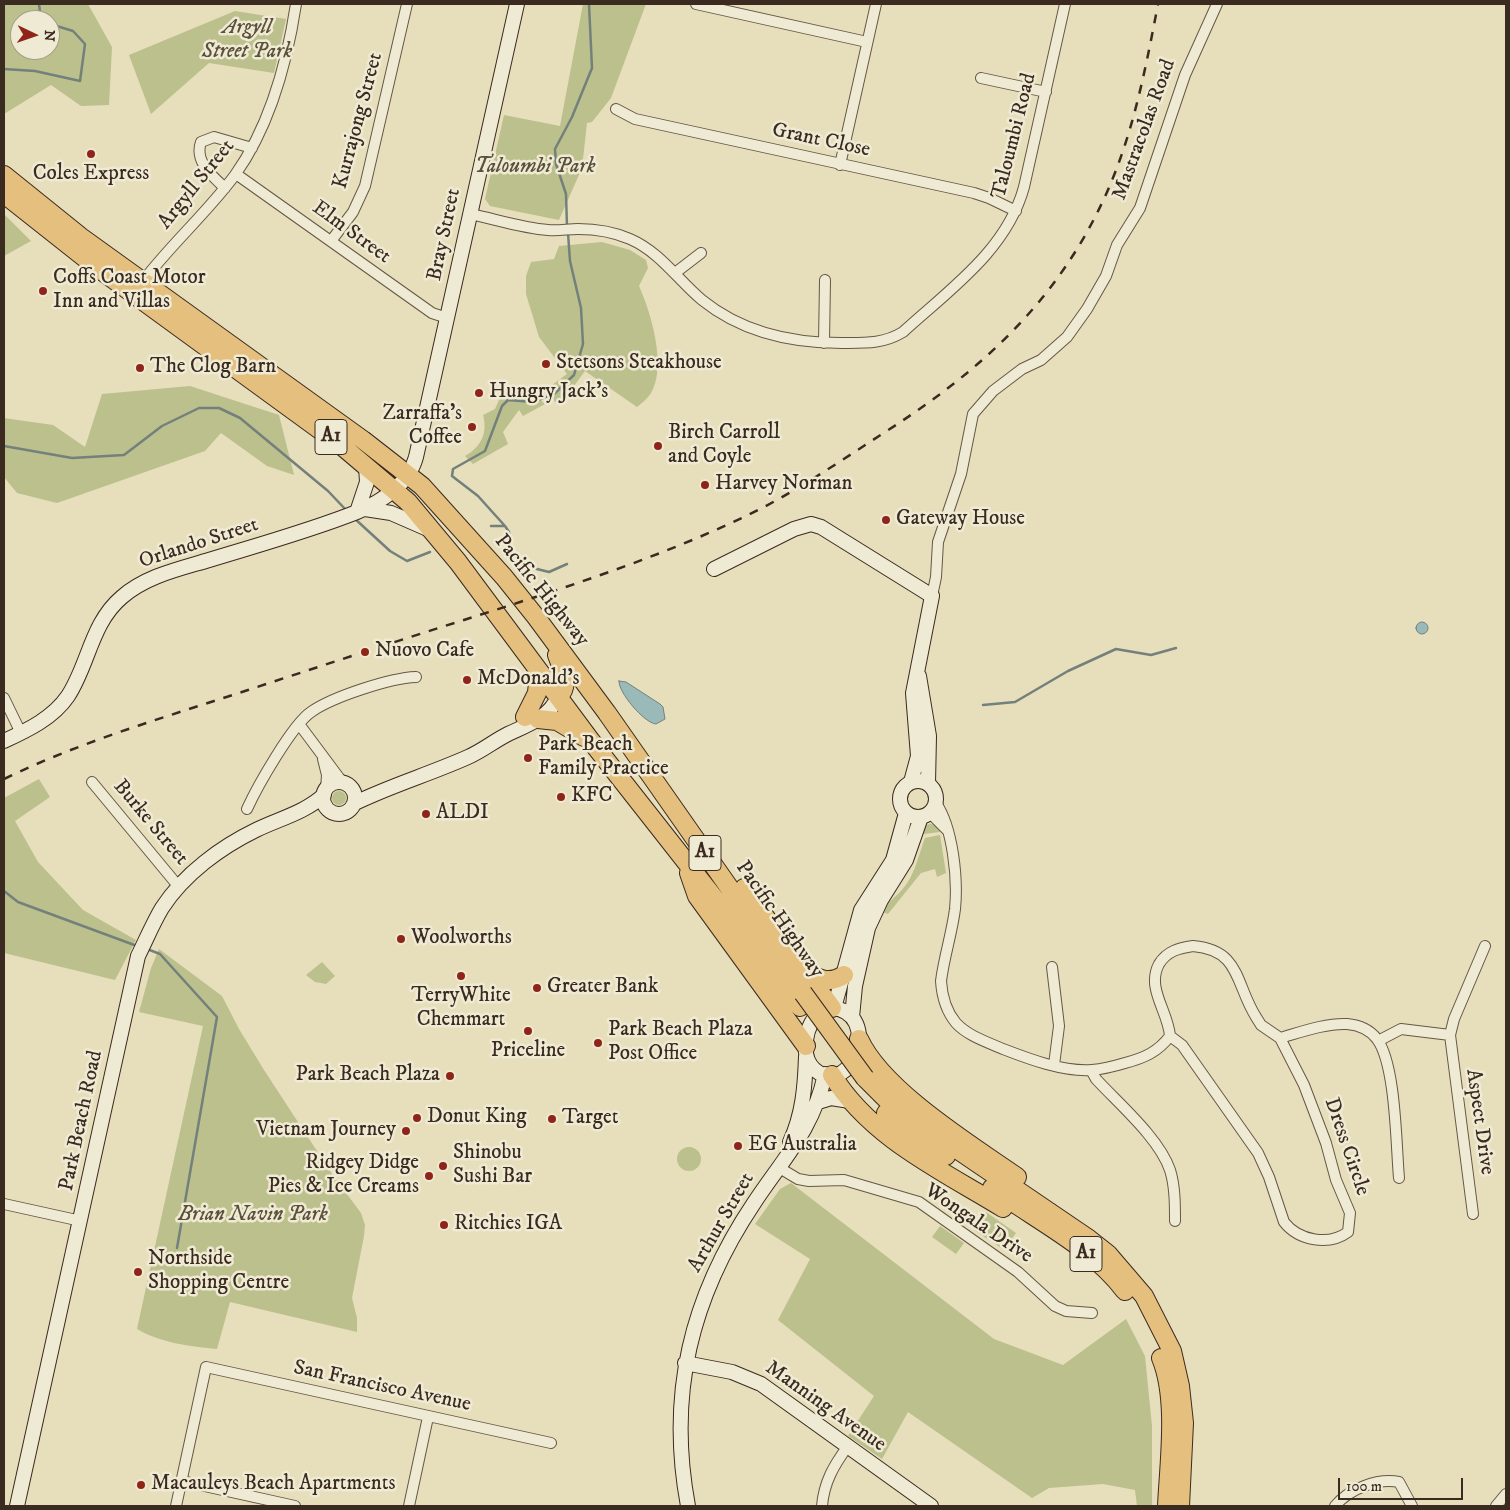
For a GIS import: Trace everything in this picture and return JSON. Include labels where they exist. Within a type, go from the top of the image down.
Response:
[{"type":"highway","name":"Pacific Highway","points":[[4,175],[81,237],[137,288],[366,466],[408,502],[433,531],[591,741],[686,861],[802,1000]]},
{"type":"highway","name":"Pacific Highway","points":[[4,194],[409,475],[504,577],[607,713],[746,911],[859,1089],[914,1136],[1077,1246],[1115,1278],[1133,1302],[1150,1332],[1163,1362],[1169,1394],[1170,1432],[1167,1506]]},
{"type":"highway","points":[[549,634],[565,677],[564,690],[558,697]]},
{"type":"highway","points":[[540,671],[538,693],[532,718],[557,721],[591,741]]},
{"type":"highway","points":[[558,697],[568,697],[576,701],[714,882],[746,911]]},
{"type":"highway","points":[[607,713],[684,806],[833,1008]]},
{"type":"highway","points":[[686,861],[697,896],[806,1049]]},
{"type":"highway","points":[[804,970],[818,979],[826,981],[836,980],[844,975]]},
{"type":"highway","points":[[859,1039],[864,1052],[890,1081],[940,1123],[1038,1192],[1051,1213]]},
{"type":"highway","points":[[828,1075],[859,1089]]},
{"type":"highway","name":"Pacific Highway","points":[[859,1089],[887,1100],[1108,1254],[1144,1296],[1172,1351],[1180,1386],[1184,1423],[1180,1506]]},
{"type":"street","name":"Argyll Street","points":[[137,288],[225,188],[252,148],[262,128],[276,90],[292,30],[296,4]]},
{"type":"street","name":"Kurrajong Street","points":[[331,241],[353,212],[365,186],[407,4]]},
{"type":"street","name":"Bray Street","points":[[409,475],[416,460],[517,4]]},
{"type":"street","points":[[696,4],[867,42]]},
{"type":"street","points":[[840,164],[876,4]]},
{"type":"street","name":"Taloumbi Road","points":[[470,214],[548,230],[598,230],[631,239],[646,247],[702,300],[750,329],[797,342],[877,342],[903,332],[987,254],[1016,211],[1024,187],[1065,4]]},
{"type":"street","name":"Mastracolas Road","points":[[911,782],[918,756],[914,693],[936,577],[938,542],[961,474],[973,414],[992,392],[1022,369],[1041,360],[1067,337],[1087,308],[1106,276],[1117,245],[1140,208],[1185,75],[1217,4]]},
{"type":"street","points":[[980,78],[1046,92]]},
{"type":"street","name":"Grant Close","points":[[616,109],[635,119],[974,194],[989,198],[1016,211]]},
{"type":"street","points":[[225,188],[203,164],[198,154],[200,142],[214,137],[252,148]]},
{"type":"street","name":"Elm Street","points":[[236,174],[432,313],[447,318]]},
{"type":"street","points":[[674,273],[701,253]]},
{"type":"street","points":[[824,280],[824,343]]},
{"type":"street","points":[[366,466],[367,482],[361,511],[391,513],[433,531]]},
{"type":"street","name":"Orlando Street","points":[[4,741],[41,722],[62,703],[74,686],[104,617],[113,605],[133,588],[170,572],[361,511],[381,500],[409,475]]},
{"type":"street","points":[[714,568],[794,529],[811,524],[821,527],[932,596]]},
{"type":"street","name":"Mastracolas Road","points":[[918,670],[929,736],[928,783]]},
{"type":"street","points":[[247,809],[255,790],[299,724],[310,712],[339,699],[400,678],[416,676]]},
{"type":"street","points":[[322,754],[327,775],[325,804],[330,812],[344,813],[352,808],[355,803],[394,784],[428,774],[470,756],[532,718],[554,708],[558,697]]},
{"type":"street","points":[[4,698],[21,733]]},
{"type":"street","points":[[299,724],[347,786],[355,803]]},
{"type":"street","points":[[833,1008],[844,975],[861,910],[893,860],[906,813],[900,798],[904,788],[911,782],[922,781],[928,783],[935,792],[929,811],[906,860],[873,914],[868,928],[855,986],[852,1017]]},
{"type":"street","name":"Burke Street","points":[[92,782],[179,887]]},
{"type":"street","points":[[325,792],[334,784],[347,786],[394,784]]},
{"type":"street","name":"Park Beach Road","points":[[17,1506],[138,956],[162,908],[179,887],[233,842],[266,825],[294,816],[312,806],[325,792]]},
{"type":"street","points":[[906,813],[929,811],[944,815],[948,831],[955,887],[955,907],[942,972],[942,993],[950,1015],[957,1024],[975,1037],[1010,1052],[1054,1065],[1091,1070],[1140,1059],[1158,1050],[1170,1036]]},
{"type":"street","name":"Park Beach Road","points":[[294,816],[330,812]]},
{"type":"street","name":"Dress Circle","points":[[1193,946],[1210,947],[1230,963],[1261,1024],[1280,1038],[1316,1115],[1336,1180],[1350,1213],[1348,1232],[1335,1240],[1305,1238],[1289,1229],[1284,1222],[1267,1172],[1254,1146],[1182,1045],[1170,1036],[1167,1016],[1156,992],[1154,981],[1156,971],[1169,952],[1193,946]]},
{"type":"street","points":[[1378,1041],[1401,1029],[1450,1036],[1454,1019],[1485,946]]},
{"type":"street","points":[[1052,967],[1059,1026],[1054,1065]]},
{"type":"street","points":[[833,1008],[841,1008],[852,1017],[858,1029],[859,1039],[852,1065],[845,1071],[828,1075],[813,1068],[806,1049],[809,1031],[817,1015],[833,1008]]},
{"type":"street","points":[[1280,1038],[1316,1028],[1347,1024],[1371,1032],[1378,1041],[1385,1057],[1390,1085],[1399,1178]]},
{"type":"street","name":"Aspect Drive","points":[[1450,1036],[1473,1214]]},
{"type":"street","name":"Arthur Street","points":[[778,1167],[800,1117],[805,1086],[806,1049]]},
{"type":"street","points":[[1091,1070],[1096,1080],[1140,1126],[1166,1161],[1173,1185],[1175,1221]]},
{"type":"street","name":"Arthur Street","points":[[688,1506],[680,1438],[685,1363],[697,1315],[720,1258],[778,1167],[805,1130],[828,1075]]},
{"type":"street","points":[[818,1102],[859,1089]]},
{"type":"street","name":"Wongala Drive","points":[[778,1167],[798,1179],[809,1181],[844,1180],[919,1202],[1018,1272],[1055,1306],[1066,1312],[1092,1314]]},
{"type":"street","points":[[4,1204],[81,1221]]},
{"type":"street","name":"Manning Avenue","points":[[685,1363],[732,1372],[770,1389],[931,1506]]},
{"type":"street","name":"San Francisco Avenue","points":[[182,1481],[206,1367],[550,1443]]},
{"type":"street","points":[[408,1506],[428,1416]]},
{"type":"street","points":[[822,1506],[826,1482],[836,1462],[848,1446]]},
{"type":"street","points":[[1335,1506],[1355,1491],[1388,1480],[1399,1482],[1412,1506]]},
{"type":"street","points":[[176,1506],[182,1481],[295,1506]]},
{"type":"street","points":[[1496,1506],[1506,1494]]},
{"type":"green space","points":[[4,4],[88,4],[112,47],[109,105],[81,106],[51,85],[4,114]]},
{"type":"green space","name":"Taloumbi Park","points":[[583,4],[646,4],[611,98],[592,122],[587,123],[582,168],[559,220],[490,206],[485,199],[504,115],[560,126]]},
{"type":"green space","name":"Argyll Street Park","points":[[235,11],[286,19],[274,73],[209,63],[151,114],[129,55]]},
{"type":"green space","points":[[4,214],[31,241],[4,256]]},
{"type":"green space","points":[[602,242],[630,250],[646,260],[648,268],[639,286],[656,340],[658,369],[656,382],[651,393],[637,407],[585,371],[574,386],[570,396],[555,402],[548,388],[567,374],[539,337],[526,294],[526,276],[531,262],[554,259],[559,246]]},
{"type":"green space","points":[[190,386],[279,415],[294,475],[267,466],[221,433],[205,451],[57,503],[17,493],[4,477],[4,418],[53,425],[85,447],[102,394]]},
{"type":"green space","points":[[514,391],[531,392],[545,404],[523,416],[519,410],[503,432],[508,444],[473,464],[465,456],[482,439],[485,428],[483,415],[495,409],[502,393]]},
{"type":"green space","points":[[39,779],[50,797],[15,821],[38,862],[83,910],[136,940],[115,980],[4,953],[4,798]]},
{"type":"green space","points":[[339,791],[344,793],[346,798],[344,803],[339,805],[334,803],[332,798],[334,793]]},
{"type":"green space","points":[[925,825],[937,825],[940,832],[924,834],[921,831]]},
{"type":"green space","points":[[940,835],[946,873],[937,877],[935,869],[921,873],[888,914],[882,912],[909,880],[916,866],[925,838]]},
{"type":"green space","name":"Brian Navin Park","points":[[159,949],[222,996],[239,1029],[264,1070],[332,1174],[361,1213],[365,1225],[364,1236],[352,1298],[357,1318],[357,1332],[230,1302],[217,1349],[165,1341],[137,1329],[203,1026],[139,1012],[151,968]]},
{"type":"green space","points":[[322,962],[335,976],[326,984],[315,982],[306,975]]},
{"type":"green space","points":[[689,1147],[697,1151],[701,1159],[697,1167],[689,1171],[681,1167],[677,1159],[681,1151]]},
{"type":"green space","points":[[791,1183],[994,1339],[1063,1365],[1126,1319],[1145,1356],[1152,1426],[1152,1506],[1137,1506],[1135,1490],[1103,1484],[1049,1488],[1032,1498],[908,1412],[882,1459],[848,1436],[874,1396],[778,1320],[810,1259],[755,1224],[780,1189]]},
{"type":"green space","points":[[986,1212],[1016,1233],[1004,1250],[974,1230]]},
{"type":"green space","points":[[940,1226],[964,1243],[956,1254],[932,1237]]},
{"type":"water","points":[[1424,622],[1427,623],[1427,633],[1420,634],[1417,633],[1416,626],[1417,623]]},
{"type":"water","points":[[619,681],[626,682],[660,704],[663,707],[665,719],[656,724],[645,718],[627,699]]},
{"type":"waterway","points":[[39,4],[40,10]]},
{"type":"waterway","points":[[567,227],[566,194],[556,164],[555,149],[572,117],[592,68],[589,4]]},
{"type":"waterway","points":[[4,69],[35,71],[80,81],[85,44],[73,31],[60,27]]},
{"type":"waterway","points":[[505,526],[478,496],[452,476],[453,469],[485,451],[502,406],[508,400],[533,402],[554,394],[574,375],[583,344],[581,308],[570,261],[568,233]]},
{"type":"waterway","points":[[4,446],[72,458],[124,455],[162,426],[199,408],[219,408],[240,418],[328,491],[347,511]]},
{"type":"waterway","points":[[354,518],[390,551],[407,561],[430,552]]},
{"type":"waterway","points":[[491,526],[505,526],[509,532],[511,549],[529,567],[549,572],[567,564]]},
{"type":"waterway","points":[[983,705],[1015,702],[1068,671],[1116,649],[1151,655],[1176,648]]},
{"type":"waterway","points":[[4,891],[18,902],[137,946]]},
{"type":"waterway","points":[[147,949],[160,954],[217,1017],[177,1248]]},
{"type":"railway","points":[[4,779],[34,765],[124,730],[573,585],[678,546],[712,532],[780,498],[914,413],[979,363],[1008,336],[1035,307],[1060,275],[1082,241],[1102,203],[1122,155],[1142,80],[1158,4]]},
{"type":"place","name":"Coles Express","points":[[91,154]]},
{"type":"place","name":"Coffs Coast Motor Inn and Villas","points":[[43,291]]},
{"type":"place","name":"Stetsons Steakhouse","points":[[546,364]]},
{"type":"place","name":"The Clog Barn","points":[[140,368]]},
{"type":"place","name":"Hungry Jack's","points":[[479,393]]},
{"type":"place","name":"Zarraffa's Coffee","points":[[472,427]]},
{"type":"place","name":"Birch Carroll and Coyle","points":[[658,446]]},
{"type":"place","name":"Harvey Norman","points":[[705,485]]},
{"type":"place","name":"Gateway House","points":[[886,520]]},
{"type":"place","name":"Nuovo Cafe","points":[[365,652]]},
{"type":"place","name":"McDonald's","points":[[467,680]]},
{"type":"place","name":"Park Beach Family Practice","points":[[528,758]]},
{"type":"place","name":"KFC","points":[[561,797]]},
{"type":"place","name":"ALDI","points":[[426,814]]},
{"type":"place","name":"Woolworths","points":[[401,939]]},
{"type":"place","name":"TerryWhite Chemmart","points":[[461,976]]},
{"type":"place","name":"Greater Bank","points":[[537,988]]},
{"type":"place","name":"Priceline","points":[[528,1031]]},
{"type":"place","name":"Park Beach Plaza Post Office","points":[[598,1043]]},
{"type":"place","name":"Park Beach Plaza","points":[[450,1076]]},
{"type":"place","name":"Donut King","points":[[417,1118]]},
{"type":"place","name":"Target","points":[[552,1119]]},
{"type":"place","name":"Vietnam Journey","points":[[406,1131]]},
{"type":"place","name":"EG Australia","points":[[738,1146]]},
{"type":"place","name":"Shinobu Sushi Bar","points":[[443,1166]]},
{"type":"place","name":"Ridgey Didge Pies & Ice Creams","points":[[429,1176]]},
{"type":"place","name":"Ritchies IGA","points":[[444,1225]]},
{"type":"place","name":"Northside Shopping Centre","points":[[138,1272]]},
{"type":"place","name":"Macauleys Beach Apartments","points":[[141,1485]]}]
